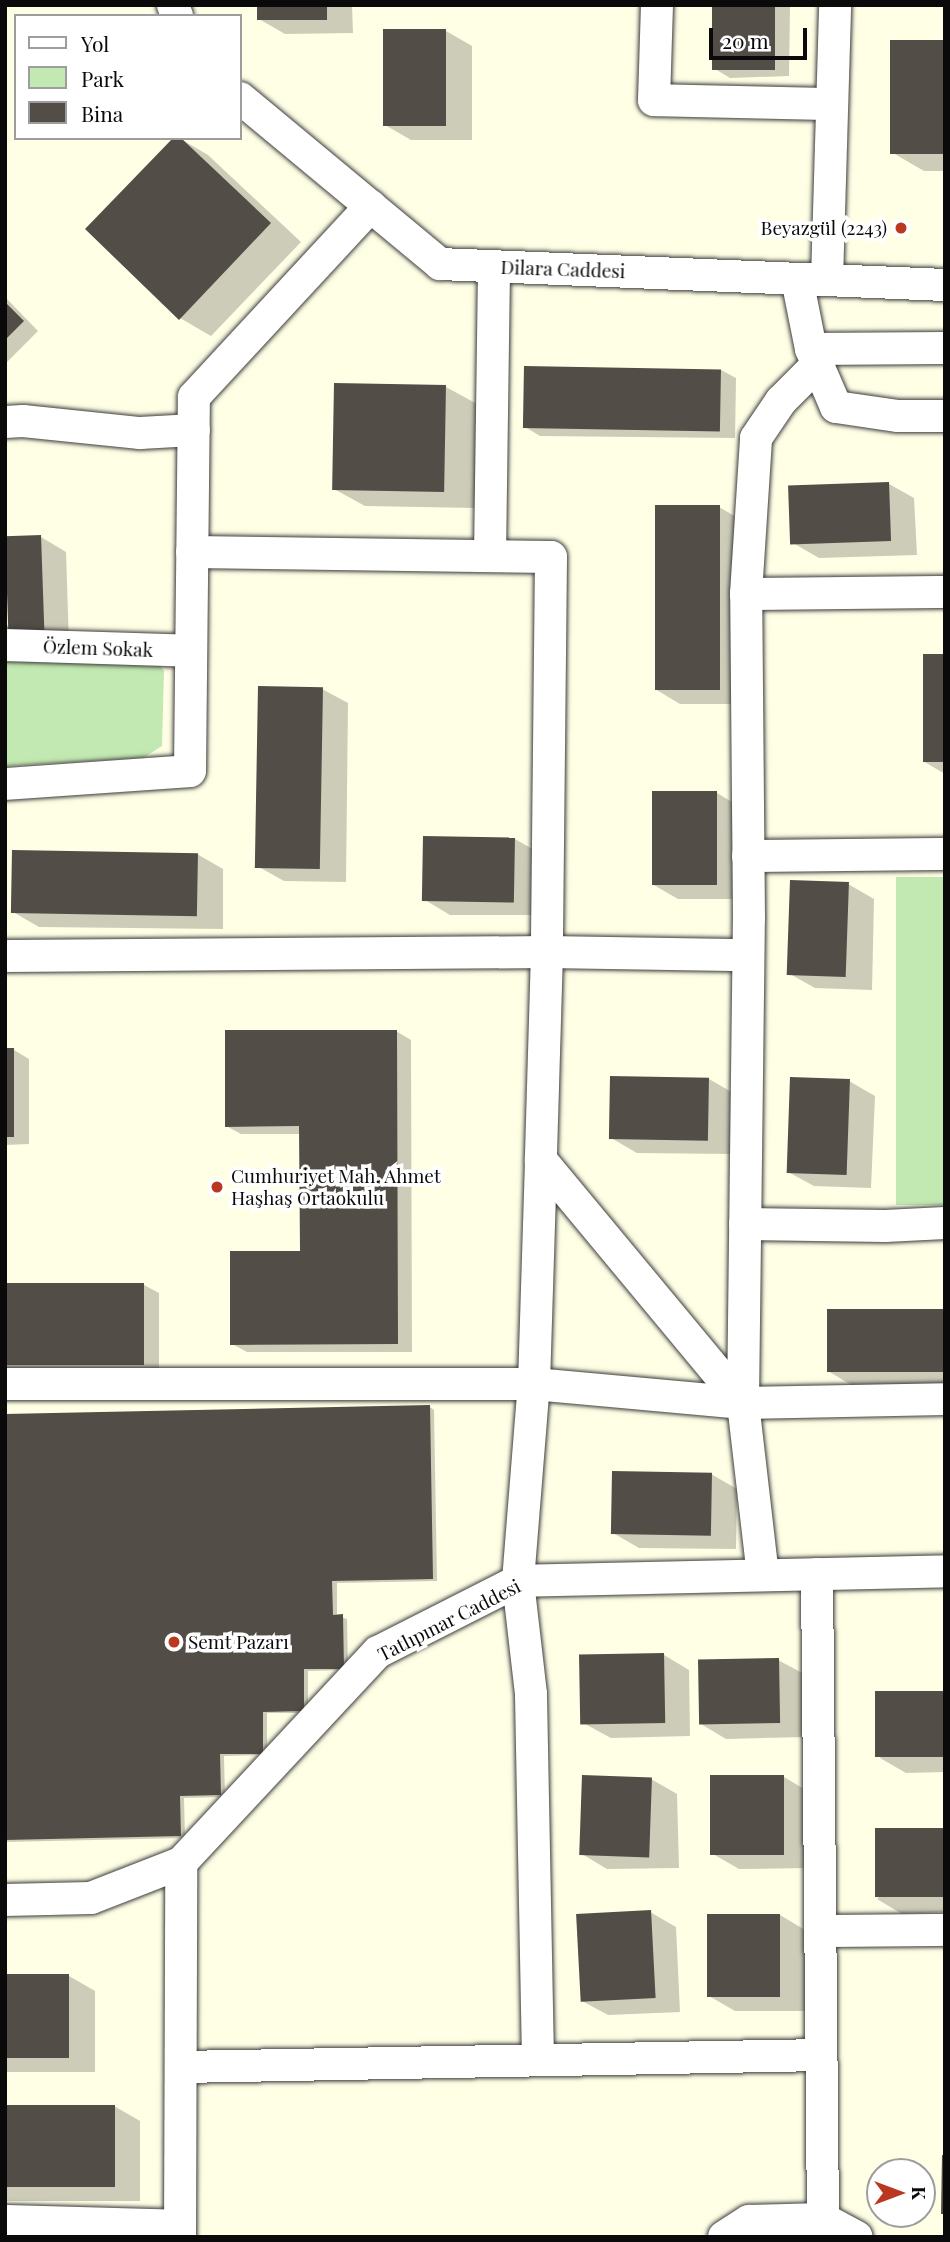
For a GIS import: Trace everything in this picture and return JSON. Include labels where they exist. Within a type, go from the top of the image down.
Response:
[{"type":"street","points":[[657,5],[654,100],[832,104]]},
{"type":"street","points":[[835,5],[832,104],[812,279],[814,357],[836,407],[898,416],[945,416]]},
{"type":"street","name":"Dilara Caddesi","points":[[242,100],[440,264],[945,285]]},
{"type":"street","points":[[5,784],[190,771],[194,397],[371,206]]},
{"type":"street","points":[[491,556],[494,266]]},
{"type":"street","points":[[763,1575],[743,1403],[748,955],[746,594],[756,438],[814,357],[945,348]]},
{"type":"street","points":[[5,422],[23,421],[140,433],[194,430]]},
{"type":"street","points":[[192,552],[551,557],[547,952],[534,1384],[518,1581],[531,1695],[538,2060]]},
{"type":"street","points":[[746,594],[945,592]]},
{"type":"street","name":"Özlem Sokak","points":[[5,645],[191,651]]},
{"type":"street","points":[[748,856],[945,854]]},
{"type":"street","points":[[5,956],[547,952],[748,955]]},
{"type":"street","points":[[541,1160],[743,1403]]},
{"type":"street","points":[[745,1224],[885,1226],[945,1223]]},
{"type":"street","points":[[5,1384],[534,1384],[743,1403],[945,1399]]},
{"type":"street","name":"Tatlıpınar Caddesi","points":[[5,1900],[91,1898],[181,1863],[378,1652],[518,1581],[945,1571]]},
{"type":"street","points":[[817,1574],[823,2220]]},
{"type":"street","points":[[5,2221],[180,2231],[181,1863]]},
{"type":"street","points":[[820,1931],[945,1930]]},
{"type":"street","points":[[180,2067],[821,2055]]},
{"type":"street","points":[[724,2237],[749,2221],[823,2220],[857,2237]]},
{"type":"green space","points":[[155,660],[164,671],[162,746],[143,758],[5,766],[5,662]]},
{"type":"green space","points":[[896,877],[945,877],[945,1205],[896,1205]]},
{"type":"building","points":[[257,5],[327,5],[327,20],[257,20]]},
{"type":"building","points":[[712,5],[775,5],[775,70],[712,70]]},
{"type":"building","points":[[383,29],[446,29],[446,126],[383,126]]},
{"type":"building","points":[[890,40],[945,40],[945,154],[890,154]]},
{"type":"building","points":[[171,140],[183,140],[271,223],[179,320],[85,229]]},
{"type":"building","points":[[5,302],[24,321],[5,340]]},
{"type":"building","points":[[524,366],[721,369],[720,431],[523,428]]},
{"type":"building","points":[[334,383],[446,385],[444,492],[332,490]]},
{"type":"building","points":[[889,482],[891,541],[790,544],[788,486]]},
{"type":"building","points":[[655,505],[720,505],[720,690],[655,690]]},
{"type":"building","points":[[41,535],[44,632],[8,633],[5,536]]},
{"type":"building","points":[[923,654],[945,654],[945,762],[923,762]]},
{"type":"building","points":[[258,686],[323,687],[320,869],[255,868]]},
{"type":"building","points":[[652,791],[717,791],[717,885],[652,885]]},
{"type":"building","points":[[423,836],[515,838],[514,903],[422,901]]},
{"type":"building","points":[[12,850],[198,853],[197,916],[11,913]]},
{"type":"building","points":[[790,880],[849,882],[846,977],[787,975]]},
{"type":"building","points":[[225,1030],[397,1030],[398,1344],[230,1345],[230,1251],[300,1251],[299,1126],[225,1127]]},
{"type":"building","points":[[5,1048],[14,1048],[14,1137],[5,1137]]},
{"type":"building","points":[[610,1076],[709,1078],[708,1141],[609,1139]]},
{"type":"building","points":[[790,1077],[850,1079],[847,1175],[787,1173]]},
{"type":"building","points":[[5,1283],[144,1283],[144,1365],[5,1365]]},
{"type":"building","points":[[827,1309],[945,1309],[945,1372],[827,1372]]},
{"type":"building","name":"Semt Pazarı","points":[[430,1405],[433,1579],[332,1581],[333,1615],[343,1614],[344,1669],[304,1669],[304,1711],[263,1712],[263,1754],[220,1754],[221,1795],[180,1796],[181,1836],[5,1840],[5,1414]]},
{"type":"building","points":[[612,1471],[712,1473],[711,1536],[611,1534]]},
{"type":"building","points":[[664,1653],[665,1723],[580,1724],[579,1654]]},
{"type":"building","points":[[779,1658],[780,1723],[699,1724],[698,1659]]},
{"type":"building","points":[[875,1691],[945,1691],[945,1757],[875,1757]]},
{"type":"building","points":[[582,1775],[652,1777],[649,1857],[579,1855]]},
{"type":"building","points":[[710,1775],[784,1775],[784,1855],[710,1855]]},
{"type":"building","points":[[875,1828],[945,1828],[945,1897],[875,1897]]},
{"type":"building","points":[[651,1910],[656,1998],[581,2002],[576,1914]]},
{"type":"building","points":[[707,1914],[780,1914],[780,1997],[707,1997]]},
{"type":"building","points":[[5,1974],[69,1974],[69,2058],[5,2058]]},
{"type":"building","points":[[5,2105],[115,2105],[115,2187],[5,2187]]},
{"type":"building","points":[[942,2155],[945,2155],[945,2214],[941,2214]]},
{"type":"place","name":"Beyazgül (2243)","points":[[901,228]]},
{"type":"place","name":"Cumhuriyet Mah. Ahmet Haşhaş Ortaokulu","points":[[217,1187]]},
{"type":"place","name":"Semt Pazarı","points":[[174,1642]]}]
